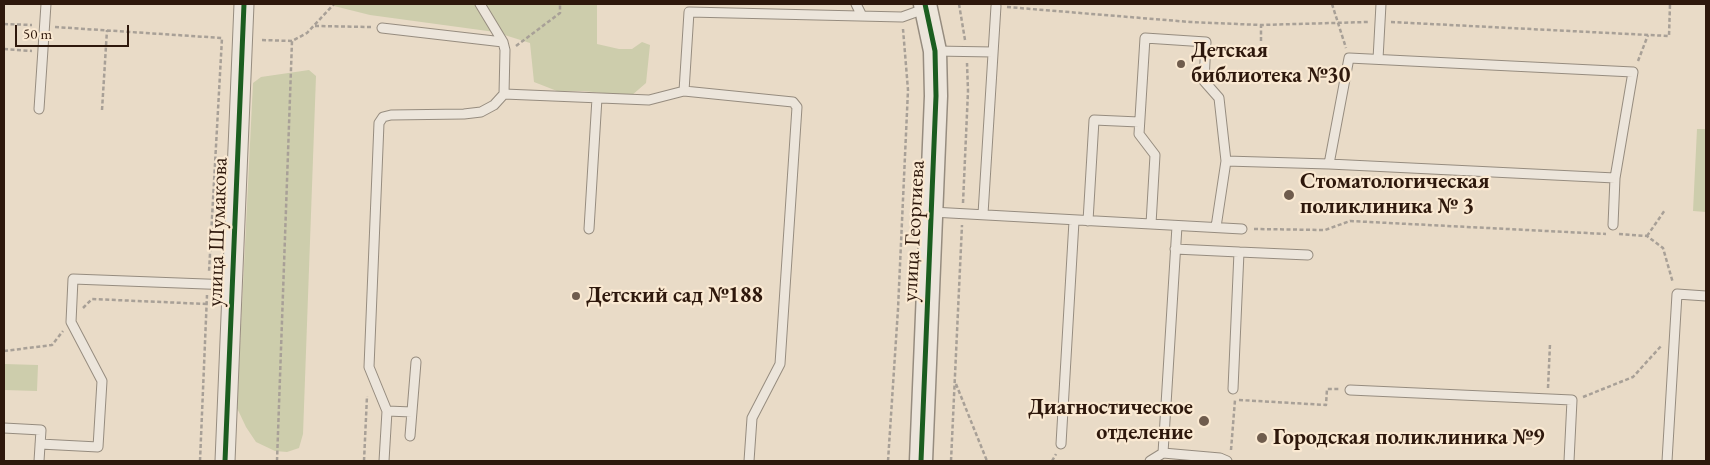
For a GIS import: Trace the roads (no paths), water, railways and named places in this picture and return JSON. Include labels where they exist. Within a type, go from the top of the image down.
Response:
[{"type":"street","name":"улица Шумакова","points":[[225,461],[244,4]]},
{"type":"street","name":"улица Георгиева","points":[[920,461],[936,96],[935,51],[926,6]]},
{"type":"lane","points":[[40,109],[46,4]]},
{"type":"lane","points":[[384,461],[387,411],[369,367],[379,124],[383,117],[391,115],[481,112],[494,104],[504,94],[505,54],[502,42],[480,4]]},
{"type":"lane","points":[[856,4],[862,16]]},
{"type":"lane","points":[[1378,60],[1380,4]]},
{"type":"lane","points":[[684,91],[689,12],[902,16],[926,6]]},
{"type":"lane","points":[[983,214],[996,6]]},
{"type":"lane","points":[[382,28],[502,42]]},
{"type":"lane","points":[[1151,224],[1156,155],[1139,134],[1145,38],[1206,42],[1204,81],[1219,98],[1226,161],[1216,227]]},
{"type":"lane","points":[[935,51],[993,52]]},
{"type":"lane","points":[[1329,164],[1349,58],[1633,72],[1615,178],[1613,224]]},
{"type":"lane","points":[[504,94],[649,100],[684,91],[793,102],[797,107],[780,364],[752,418],[749,461]]},
{"type":"lane","points":[[589,229],[596,98]]},
{"type":"lane","points":[[1088,221],[1094,120],[1140,122]]},
{"type":"lane","points":[[1226,161],[1615,178]]},
{"type":"lane","points":[[932,212],[1242,229]]},
{"type":"lane","points":[[1061,444],[1074,221]]},
{"type":"lane","points":[[1162,454],[1176,226]]},
{"type":"lane","points":[[1175,249],[1308,255]]},
{"type":"lane","points":[[1233,389],[1239,252]]},
{"type":"lane","points":[[40,444],[98,447],[102,381],[71,322],[73,279],[232,285]]},
{"type":"lane","points":[[1667,461],[1677,294],[1706,296]]},
{"type":"lane","points":[[410,436],[416,362]]},
{"type":"lane","points":[[1350,390],[1572,400],[1569,461]]},
{"type":"lane","points":[[387,411],[412,412]]},
{"type":"lane","points":[[4,428],[41,430],[39,461]]},
{"type":"lane","points":[[1150,461],[1162,454],[1229,457]]},
{"type":"place","name":"Детская библиотека №30","points":[[1181,64]]},
{"type":"place","name":"Стоматологическая поликлиника № 3","points":[[1289,195]]},
{"type":"place","name":"Детский сад №188","points":[[576,296]]},
{"type":"place","name":"Диагностическое отделение","points":[[1204,421]]},
{"type":"place","name":"Городская поликлиника №9","points":[[1262,438]]}]
